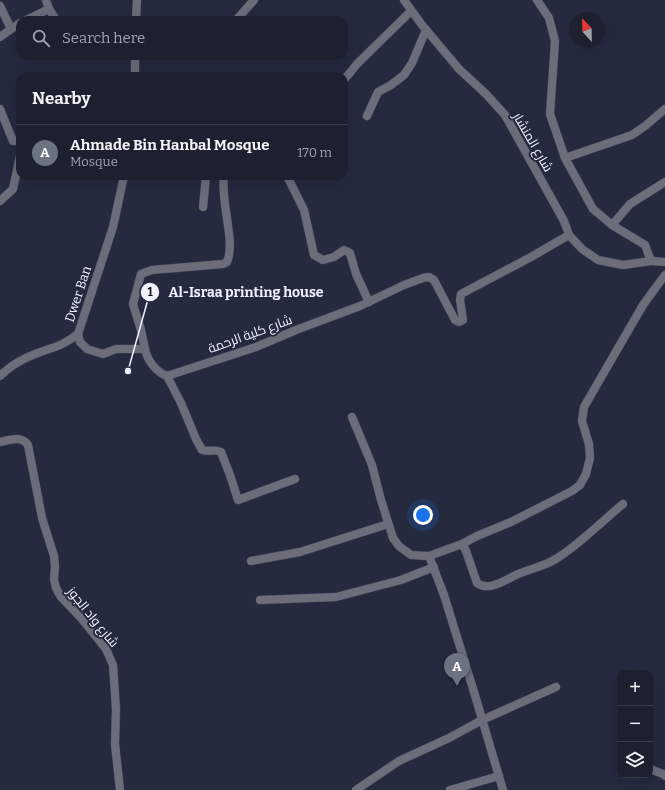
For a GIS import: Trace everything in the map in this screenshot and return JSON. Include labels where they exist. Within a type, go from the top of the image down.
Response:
[{"type":"street","points":[[46,0],[53,16]]},
{"type":"street","points":[[136,16],[137,0]]},
{"type":"street","points":[[240,16],[254,0]]},
{"type":"street","name":"شارع المنشار","points":[[404,0],[426,30],[459,69],[486,94],[505,115],[564,221],[569,235],[582,249],[598,260],[623,265],[651,260],[665,262]]},
{"type":"street","name":"شارع المنشار","points":[[537,0],[549,18],[555,41],[550,114],[565,158],[593,209],[612,225],[645,246],[651,260]]},
{"type":"street","points":[[0,6],[11,29]]},
{"type":"street","points":[[34,16],[49,9]]},
{"type":"street","points":[[348,75],[357,64],[411,11]]},
{"type":"street","points":[[0,37],[16,26]]},
{"type":"street","points":[[366,116],[378,92],[391,85],[404,75],[412,63],[426,30]]},
{"type":"street","points":[[135,60],[135,72]]},
{"type":"street","points":[[0,109],[13,141],[16,141]]},
{"type":"street","points":[[565,158],[632,135],[665,109]]},
{"type":"street","points":[[0,201],[13,189],[16,175]]},
{"type":"street","name":"Dwer Ban","points":[[0,376],[22,360],[35,353],[64,344],[78,334],[112,227],[123,180]]},
{"type":"street","points":[[203,207],[206,180]]},
{"type":"street","points":[[223,180],[222,186],[230,254],[227,262],[223,264],[152,270],[141,274],[133,304],[142,330],[145,349],[156,368],[160,373],[166,376],[181,403],[202,450],[207,452],[218,450],[221,452],[238,500],[295,478]]},
{"type":"street","points":[[289,180],[304,210],[314,255],[323,260],[334,257],[344,250],[350,253],[356,274],[369,302]]},
{"type":"street","points":[[612,225],[630,204],[665,182]]},
{"type":"street","name":"شارع كلية الرحمة","points":[[166,376],[256,347],[369,302],[404,285],[423,278],[429,277],[434,280],[455,320],[460,322],[463,320],[460,300],[461,294],[569,235]]},
{"type":"street","points":[[352,417],[372,465],[393,538],[411,555],[429,556],[462,544],[511,522],[572,491],[583,480],[589,465],[590,451],[588,437],[582,420],[584,407],[643,304],[665,275]]},
{"type":"street","points":[[78,334],[80,342],[87,349],[103,354],[116,349],[145,349]]},
{"type":"street","name":"شارع واد الجوز","points":[[0,442],[19,439],[28,445],[42,518],[54,556],[54,579],[56,588],[61,597],[87,625],[106,649],[111,659],[114,674],[116,709],[115,744],[120,790]]},
{"type":"street","points":[[462,544],[466,551],[477,583],[484,586],[496,584],[560,557],[623,504]]},
{"type":"street","points":[[251,561],[300,552],[388,524]]},
{"type":"street","points":[[429,556],[444,595],[503,790]]},
{"type":"street","points":[[260,600],[336,597],[401,580],[434,567]]},
{"type":"street","points":[[356,790],[399,761],[449,738],[482,720],[556,687]]},
{"type":"street","points":[[653,770],[664,774],[665,776]]},
{"type":"street","points":[[450,790],[499,776]]},
{"type":"place","name":"Al-Israa printing house","points":[[128,371]]},
{"type":"place","name":"Ahmade Bin Hanbal Mosque","points":[[457,686]]}]
